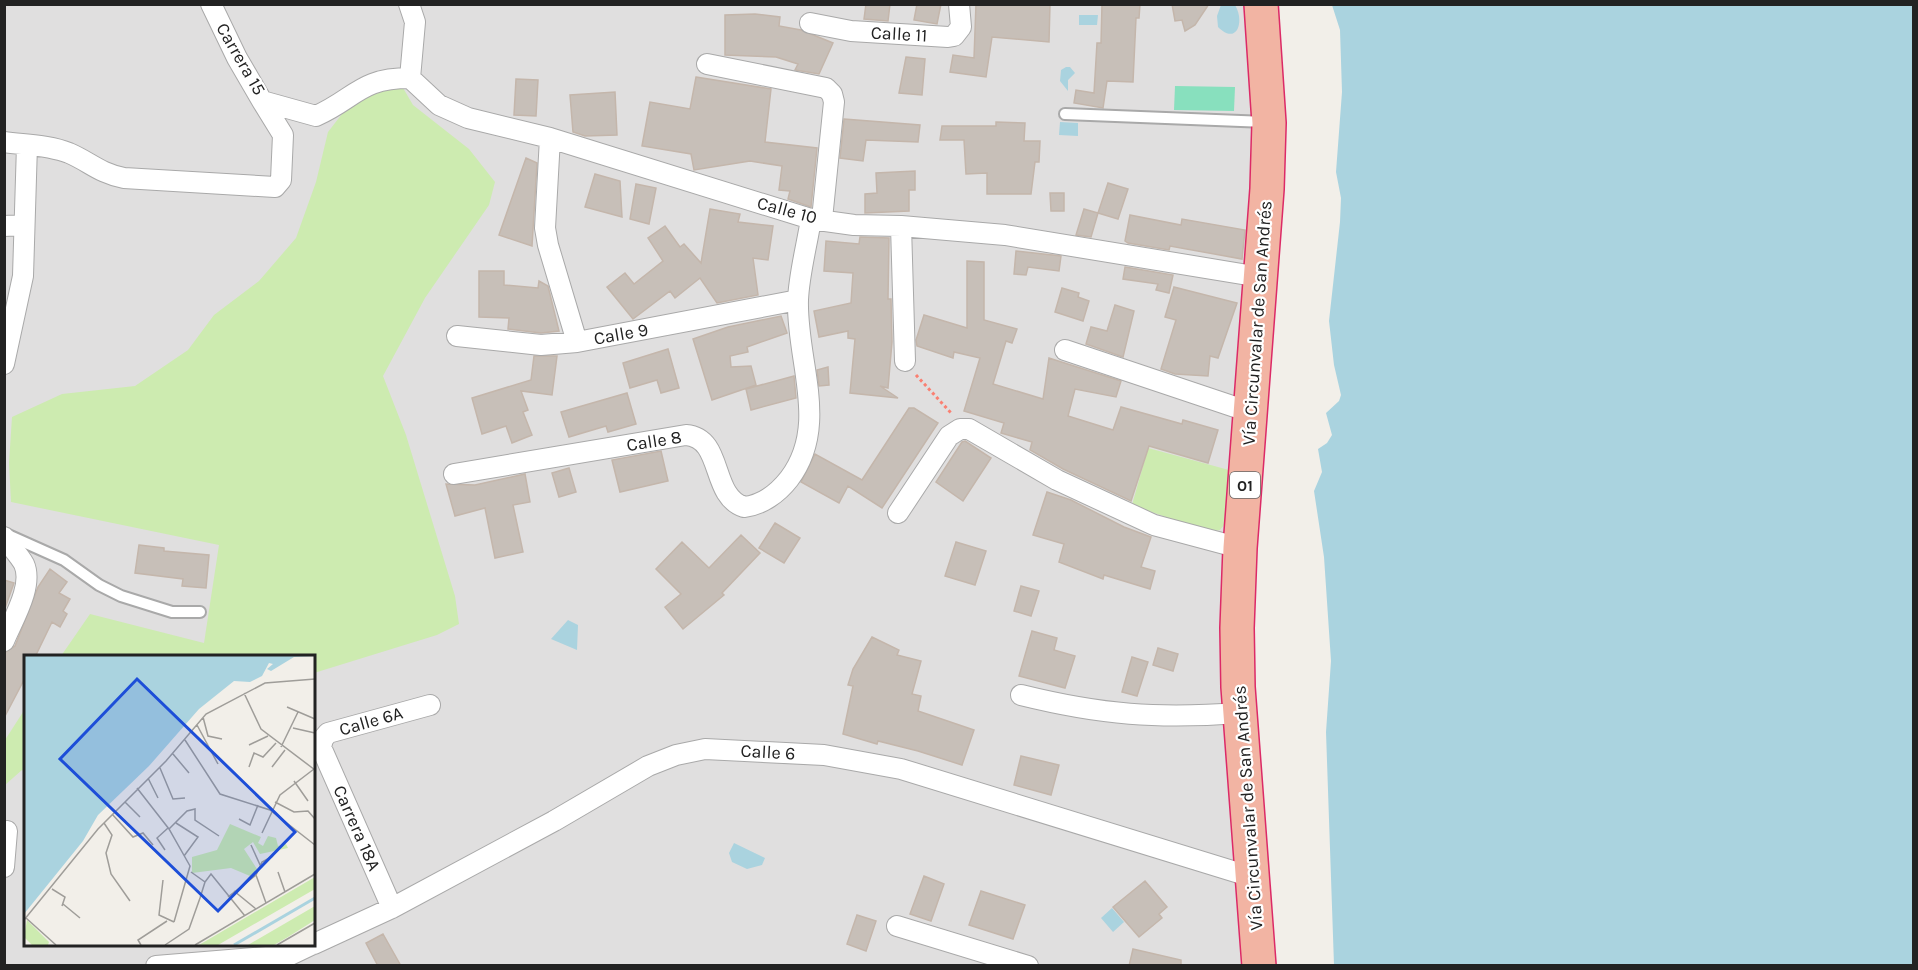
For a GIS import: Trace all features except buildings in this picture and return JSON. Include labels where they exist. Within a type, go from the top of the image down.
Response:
[{"type":"highway","name":"Vía Circunvalar de San Andrés","points":[[1259,966],[1240,713],[1237,628],[1240,548],[1269,123],[1261,4]]},
{"type":"street","name":"Carrera 15","points":[[211,4],[237,57],[262,100],[316,116]]},
{"type":"street","points":[[283,135],[368,84],[388,78],[410,78],[415,22],[409,4]]},
{"type":"street","name":"Calle 11","points":[[810,23],[851,31],[948,37],[954,36],[961,27],[959,4]]},
{"type":"street","name":"Calle 8","points":[[454,474],[686,435],[698,436],[706,443],[728,498],[744,507],[767,499],[793,474],[809,438],[811,415],[798,300],[817,219],[834,102],[832,94],[826,88],[707,64]]},
{"type":"street","name":"Calle 10","points":[[410,78],[439,105],[451,112],[550,138],[817,219],[854,225],[901,226],[1047,240],[1260,277]]},
{"type":"street","points":[[4,142],[51,148],[70,154],[103,173],[124,178],[275,187],[281,180],[283,135],[262,100]]},
{"type":"street","name":"Calle 9","points":[[550,138],[545,228],[548,245],[578,342],[798,300]]},
{"type":"street","points":[[4,364],[23,276],[27,145]]},
{"type":"street","points":[[4,226],[24,225]]},
{"type":"street","points":[[901,226],[905,361]]},
{"type":"street","points":[[457,336],[541,345],[578,342]]},
{"type":"street","points":[[1065,350],[1250,412]]},
{"type":"street","points":[[898,513],[949,436],[960,429],[969,429],[1057,480],[1154,525],[1240,548]]},
{"type":"street","points":[[4,535],[24,564],[27,575],[26,585],[4,641]]},
{"type":"street","points":[[1021,694],[1079,709],[1128,716],[1181,718],[1240,713]]},
{"type":"street","name":"Calle 6A","points":[[321,747],[328,733],[430,705]]},
{"type":"street","name":"Carrera 18A","points":[[321,747],[392,908]]},
{"type":"street","name":"Calle 6","points":[[315,943],[392,908],[554,821],[648,766],[676,755],[705,749],[824,755],[901,769],[1252,878]]},
{"type":"street","points":[[4,867],[8,831]]},
{"type":"street","points":[[897,926],[1028,966]]},
{"type":"street","name":"Calle 6","points":[[156,966],[289,955],[309,946]]},
{"type":"lane","points":[[1065,114],[1269,123]]},
{"type":"lane","points":[[4,535],[64,560],[99,585],[121,596],[172,612],[200,612]]},
{"type":"path","points":[[905,361],[940,400],[960,429]]},
{"type":"shaded area","points":[[5,5],[1255,5],[1245,965],[5,966]]},
{"type":"green space","points":[[399,81],[413,105],[469,149],[495,182],[489,205],[425,298],[383,376],[406,435],[455,596],[459,624],[437,635],[315,673],[315,655],[62,655],[90,614],[204,643],[219,545],[11,502],[9,463],[12,417],[62,394],[135,386],[188,350],[214,315],[259,281],[296,238],[316,182],[328,132],[352,101]]},
{"type":"green space","points":[[1175,86],[1235,87],[1234,111],[1174,110]]},
{"type":"green space","points":[[1148,448],[1229,470],[1224,525],[1220,530],[1208,532],[1132,505]]},
{"type":"green space","points":[[24,711],[24,771],[22,770],[5,785],[5,740]]},
{"type":"water","points":[[1221,5],[1235,5],[1238,11],[1239,24],[1234,33],[1230,34],[1218,27],[1217,16]]},
{"type":"water","points":[[1332,5],[1913,5],[1913,965],[1334,965],[1326,732],[1331,661],[1324,557],[1314,491],[1322,472],[1318,449],[1327,443],[1332,435],[1326,413],[1339,401],[1341,395],[1334,365],[1329,321],[1341,198],[1336,172],[1342,92],[1340,30]]},
{"type":"water","points":[[1079,15],[1098,15],[1097,25],[1079,25]]},
{"type":"water","points":[[1070,67],[1075,73],[1068,80],[1068,91],[1060,81],[1061,70]]},
{"type":"water","points":[[1060,122],[1078,123],[1078,136],[1059,135]]},
{"type":"water","points":[[568,620],[578,625],[577,650],[551,639]]},
{"type":"water","points":[[734,843],[765,858],[762,865],[747,869],[732,862],[729,853]]},
{"type":"water","points":[[1112,908],[1124,922],[1113,932],[1101,918]]}]
